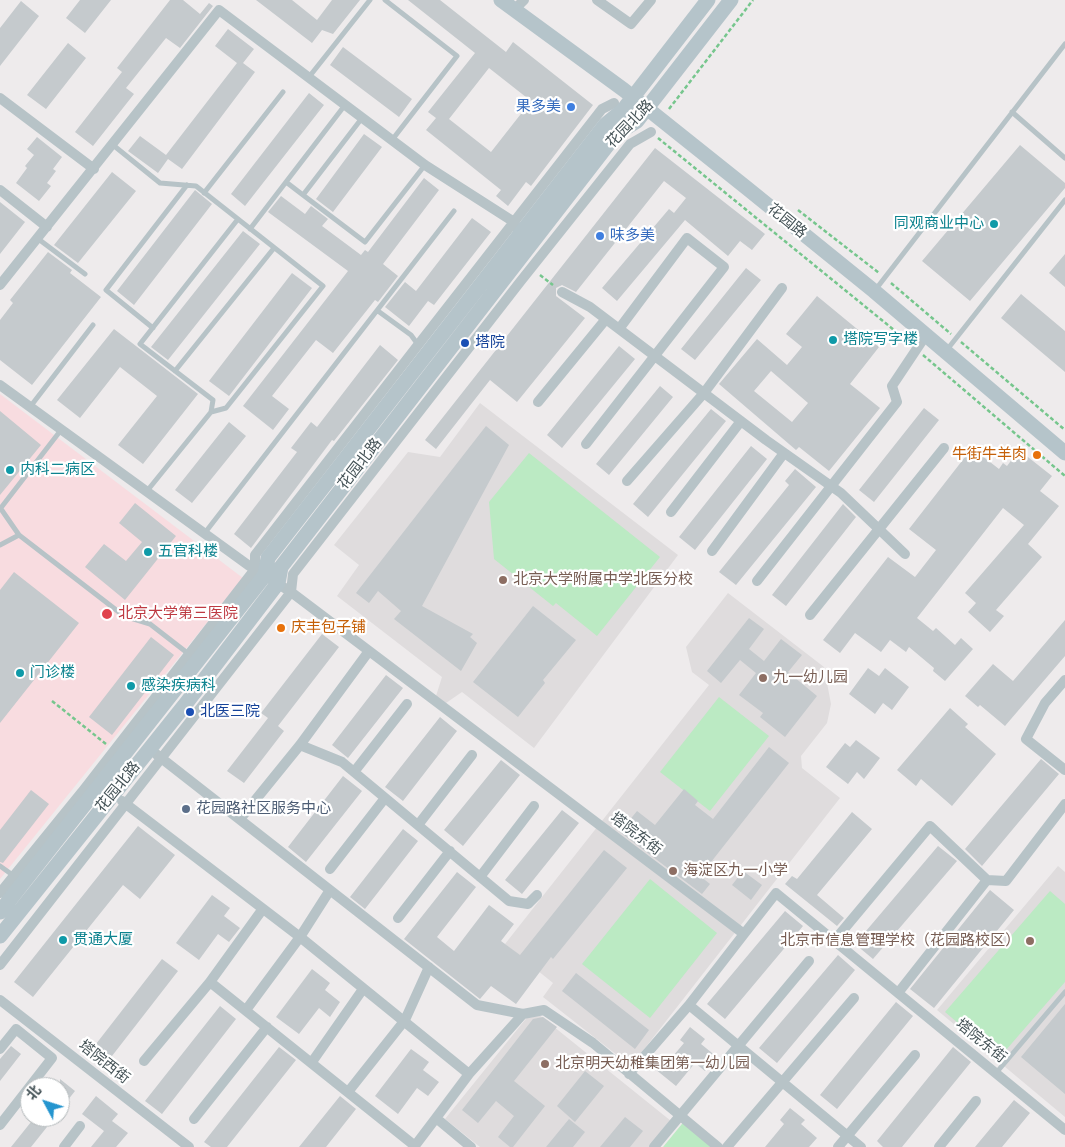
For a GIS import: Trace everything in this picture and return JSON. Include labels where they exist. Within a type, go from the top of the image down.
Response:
[{"type":"street","name":"花园路","points":[[501,0],[519,5],[646,109],[656,126],[874,291],[1065,453]]},
{"type":"street","points":[[597,0],[631,24],[651,0]]},
{"type":"street","name":"花园北路","points":[[0,936],[113,794],[155,753],[266,576],[268,558],[423,348],[517,228],[605,125],[623,110],[633,98],[708,0]]},
{"type":"street","name":"花园北路","points":[[0,912],[18,879],[192,657],[266,576],[281,567],[611,140],[617,133],[637,121],[731,0]]},
{"type":"street","points":[[0,285],[219,10],[425,165],[517,228],[602,109],[614,103]]},
{"type":"street","points":[[0,98],[94,169]]},
{"type":"street","points":[[0,965],[125,804],[155,753],[291,592],[293,574],[520,282],[630,144],[656,126]]},
{"type":"street","points":[[0,190],[47,227]]},
{"type":"street","points":[[586,444],[724,268],[688,238],[619,329]]},
{"type":"street","points":[[628,481],[704,393],[782,288]]},
{"type":"street","points":[[562,292],[590,307],[741,421],[830,485],[905,554]]},
{"type":"street","points":[[538,402],[606,319]]},
{"type":"street","points":[[757,581],[830,485],[897,402],[892,386],[926,335]]},
{"type":"street","name":"塔院东街","points":[[0,385],[204,534],[291,592],[744,934],[776,893],[1065,1130]]},
{"type":"street","points":[[671,512],[741,421]]},
{"type":"street","points":[[810,616],[944,448]]},
{"type":"street","points":[[712,550],[784,452]]},
{"type":"street","points":[[240,819],[300,745],[369,651]]},
{"type":"street","points":[[0,892],[18,879],[114,750],[192,657]]},
{"type":"street","points":[[1065,680],[1045,703],[1026,739],[1065,770]]},
{"type":"street","points":[[354,772],[407,704]]},
{"type":"street","points":[[300,745],[342,762],[510,901],[528,904],[537,895]]},
{"type":"street","points":[[155,753],[477,1005],[523,1014],[544,1010],[593,1043],[718,1147]]},
{"type":"street","points":[[418,825],[472,755]]},
{"type":"street","points":[[113,794],[262,910],[300,937],[405,1020],[469,1074]]},
{"type":"street","points":[[330,869],[385,798]]},
{"type":"street","points":[[834,941],[930,826],[987,880],[1006,881],[1065,804]]},
{"type":"street","points":[[480,876],[534,806]]},
{"type":"street","points":[[398,918],[450,851]]},
{"type":"street","points":[[898,992],[987,880]]},
{"type":"street","points":[[246,1010],[300,937],[330,890]]},
{"type":"street","points":[[144,1061],[210,982],[262,910]]},
{"type":"street","points":[[629,1074],[690,1004],[744,934]]},
{"type":"street","points":[[654,1147],[809,961]]},
{"type":"street","points":[[348,1092],[405,1020],[429,967]]},
{"type":"street","points":[[210,982],[415,1146],[469,1074],[523,1014]]},
{"type":"street","points":[[312,1062],[363,988]]},
{"type":"street","points":[[728,1147],[854,998]]},
{"type":"street","name":"塔院西街","points":[[0,1000],[189,1147]]},
{"type":"street","points":[[690,1004],[861,1147]]},
{"type":"street","points":[[194,1119],[267,1027]]},
{"type":"street","points":[[0,1049],[16,1029],[52,1058],[0,1125]]},
{"type":"street","points":[[838,1147],[915,1055]]},
{"type":"street","points":[[939,1147],[976,1101]]},
{"type":"street","points":[[436,1118],[471,1147]]},
{"type":"street","points":[[64,1147],[80,1126]]},
{"type":"lane","points":[[309,77],[370,0]]},
{"type":"lane","points":[[385,0],[457,56],[392,140]]},
{"type":"lane","points":[[874,291],[1065,44]]},
{"type":"lane","points":[[204,193],[282,92]]},
{"type":"lane","points":[[250,229],[345,105]]},
{"type":"lane","points":[[1012,112],[1065,158]]},
{"type":"lane","points":[[303,195],[362,117]]},
{"type":"lane","points":[[112,146],[160,184],[196,186],[323,286],[226,408],[211,412]]},
{"type":"lane","points":[[286,182],[365,242],[425,165]]},
{"type":"lane","points":[[153,328],[106,290],[187,185]]},
{"type":"lane","points":[[946,352],[1065,200]]},
{"type":"lane","points":[[204,534],[454,211]]},
{"type":"lane","points":[[146,491],[211,412],[213,400],[140,344],[238,219]]},
{"type":"lane","points":[[37,237],[85,274]]},
{"type":"lane","points":[[175,371],[274,248]]},
{"type":"lane","points":[[378,311],[411,335],[423,348]]},
{"type":"lane","points":[[29,407],[93,325]]},
{"type":"lane","points":[[61,430],[0,509],[19,535],[124,616],[150,624],[192,657]]},
{"type":"lane","points":[[0,545],[19,535]]},
{"type":"lane","points":[[0,866],[18,879]]},
{"type":"lane","points":[[996,1073],[1065,992]]},
{"type":"path","points":[[753,0],[656,126],[1065,476]]},
{"type":"path","points":[[52,701],[114,750]]},
{"type":"shaded area","name":"北京大学第三医院","points":[[0,394],[243,578],[0,879]]},
{"type":"shaded area","name":"北京大学附属中学北医分校","points":[[480,403],[678,555],[534,748],[462,692],[446,703],[436,696],[442,677],[337,596],[359,565],[334,545],[408,452],[440,457]]},
{"type":"shaded area","name":"海淀区九一小学","points":[[728,593],[824,667],[831,704],[827,723],[801,756],[802,768],[840,798],[631,1066],[543,997],[553,983],[505,944],[709,685],[692,672],[686,647]]},
{"type":"shaded area","name":"北京市信息管理学校（花园路校区）","points":[[1058,866],[1065,872],[1065,1117],[937,1010]]},
{"type":"shaded area","name":"北京明天幼稚集团第一幼儿园","points":[[533,1010],[671,1121],[650,1147],[480,1147],[445,1119]]},
{"type":"green space","points":[[529,453],[660,557],[597,636],[556,603],[553,606],[494,559],[489,502]]},
{"type":"green space","points":[[719,697],[769,736],[710,811],[660,772]]},
{"type":"green space","points":[[650,879],[717,933],[650,1018],[582,964]]},
{"type":"green space","points":[[1050,891],[1065,904],[1065,982],[999,1058],[945,1012]]},
{"type":"green space","points":[[686,1119],[719,1147],[663,1147]]},
{"type":"building","points":[[80,0],[111,0],[85,33],[66,18]]},
{"type":"building","points":[[170,0],[183,0],[200,14],[209,3],[213,6],[180,48],[166,38],[126,88],[134,94],[93,146],[75,132],[122,72],[117,68]]},
{"type":"building","points":[[256,0],[292,0],[317,20],[332,0],[360,0],[333,34],[322,30],[312,43]]},
{"type":"building","points":[[408,0],[440,0],[506,52],[513,42],[593,105],[531,186],[526,182],[508,206],[496,196],[501,190],[426,130],[436,118],[428,112],[475,53]],"holes":[[[489,68],[531,101],[491,152],[449,119]]]},
{"type":"building","points":[[21,1],[39,16],[0,66],[0,28]]},
{"type":"building","points":[[228,29],[254,49],[243,63],[255,72],[182,169],[168,159],[158,173],[128,151],[140,136],[166,155],[237,63],[215,46]]},
{"type":"building","points":[[68,43],[86,58],[46,109],[27,95]]},
{"type":"building","points":[[343,47],[412,99],[399,117],[330,65]]},
{"type":"building","points":[[309,93],[324,105],[245,206],[231,194]]},
{"type":"building","points":[[364,134],[382,147],[333,212],[316,199]]},
{"type":"building","points":[[37,137],[62,157],[53,169],[56,171],[47,183],[51,186],[39,201],[16,183],[27,168],[25,166],[34,155],[27,149]]},
{"type":"building","name":"同观商业中心","points":[[1020,145],[1065,183],[1065,188],[970,301],[922,261]]},
{"type":"building","points":[[655,148],[765,234],[752,250],[740,241],[728,256],[685,220],[617,301],[602,288],[669,209],[674,213],[686,198],[664,181],[576,292],[562,285],[556,288],[556,296],[585,318],[517,402],[490,380],[436,449],[425,440]]},
{"type":"building","points":[[112,172],[136,191],[78,263],[54,245]]},
{"type":"building","points":[[424,178],[439,190],[383,264],[398,276],[378,302],[375,300],[333,353],[316,340],[272,396],[289,409],[273,430],[243,406],[348,271],[268,212],[281,196],[305,214],[311,206],[328,219],[322,226],[361,255],[365,250],[368,252]]},
{"type":"building","points":[[195,190],[212,204],[134,305],[117,291]]},
{"type":"building","points":[[0,202],[25,222],[0,254]]},
{"type":"building","points":[[472,218],[491,232],[434,305],[428,301],[409,326],[385,307],[405,282],[416,291]]},
{"type":"building","points":[[243,231],[260,244],[168,360],[151,347]]},
{"type":"building","points":[[48,252],[72,270],[70,273],[101,297],[32,385],[0,360],[0,320],[13,303],[10,300]]},
{"type":"building","points":[[1065,254],[1065,287],[1049,273]]},
{"type":"building","points":[[746,268],[761,280],[695,360],[681,349]]},
{"type":"building","points":[[292,273],[312,288],[229,396],[209,381]]},
{"type":"building","points":[[1021,294],[1065,331],[1065,372],[1001,318]]},
{"type":"building","points":[[817,296],[879,347],[850,384],[880,408],[829,471],[799,447],[796,450],[719,384],[757,339],[787,365],[802,347],[786,334]],"holes":[[[771,371],[808,403],[792,422],[754,391]]]},
{"type":"building","points":[[114,329],[198,394],[143,464],[118,445],[157,396],[120,367],[80,418],[57,400]]},
{"type":"building","points":[[380,345],[398,360],[334,441],[332,440],[251,548],[234,534],[297,452],[291,448],[311,422],[317,427]]},
{"type":"building","points":[[619,346],[635,359],[562,448],[547,435]]},
{"type":"building","points":[[660,386],[673,397],[609,475],[596,464]]},
{"type":"building","points":[[924,408],[939,420],[874,502],[859,490]]},
{"type":"building","points":[[711,409],[726,421],[648,517],[633,504]]},
{"type":"building","name":"内科二病区","points":[[0,411],[41,445],[0,495]]},
{"type":"building","points":[[229,422],[246,436],[192,503],[175,490]]},
{"type":"building","points":[[486,426],[509,445],[422,606],[473,634],[470,637],[477,643],[461,671],[394,619],[401,611],[378,591],[369,603],[356,593]]},
{"type":"building","points":[[751,446],[767,459],[695,550],[679,537]]},
{"type":"building","points":[[972,448],[999,469],[1003,463],[1007,466],[1019,450],[1052,476],[1040,491],[1059,506],[1028,544],[1042,557],[996,610],[1004,616],[990,632],[968,612],[976,603],[965,593],[1024,525],[1003,508],[917,618],[933,631],[936,628],[955,645],[961,638],[973,649],[945,681],[933,671],[934,668],[909,647],[906,652],[890,640],[881,652],[855,633],[840,653],[823,640],[888,557],[915,577],[936,550],[909,529]]},
{"type":"building","points":[[795,469],[816,487],[736,585],[719,572],[789,485],[785,481]]},
{"type":"building","name":"五官科楼","points":[[135,503],[176,536],[125,600],[85,567],[104,544],[126,561],[142,542],[119,523]]},
{"type":"building","points":[[843,504],[856,517],[786,606],[772,595]]},
{"type":"building","name":"门诊楼","points":[[14,572],[79,623],[0,723],[0,590]]},
{"type":"building","points":[[533,606],[576,640],[543,680],[545,683],[518,717],[473,682]]},
{"type":"building","points":[[749,618],[764,629],[749,649],[764,661],[781,639],[802,655],[788,672],[817,696],[785,737],[760,717],[763,713],[739,695],[756,673],[740,660],[721,683],[707,671]]},
{"type":"building","points":[[1065,620],[1065,656],[1005,726],[980,705],[978,707],[965,696],[993,664],[1013,681]]},
{"type":"building","points":[[322,634],[339,647],[278,726],[284,731],[244,783],[227,771],[268,718],[261,713]]},
{"type":"building","name":"感染疾病科","points":[[151,637],[174,655],[112,735],[89,717]]},
{"type":"building","points":[[868,668],[879,676],[885,668],[909,687],[892,710],[883,703],[875,714],[849,694]]},
{"type":"building","points":[[386,675],[403,688],[348,758],[332,745]]},
{"type":"building","points":[[950,708],[968,724],[965,727],[996,754],[952,806],[921,779],[916,786],[897,770]]},
{"type":"building","points":[[440,717],[457,731],[403,801],[385,787]]},
{"type":"building","points":[[856,740],[880,758],[864,779],[857,772],[848,784],[826,767],[845,743],[850,747]]},
{"type":"building","points":[[769,747],[789,763],[700,876],[710,884],[702,894],[620,832],[637,811],[655,825],[684,789],[698,801],[695,805],[713,819]]},
{"type":"building","points":[[1041,759],[1059,774],[982,866],[965,849]]},
{"type":"building","points":[[501,760],[520,775],[463,846],[444,830]]},
{"type":"building","points":[[343,776],[362,791],[306,862],[288,847]]},
{"type":"building","points":[[31,790],[49,804],[3,863],[0,862],[0,830]]},
{"type":"building","points":[[562,810],[579,823],[522,894],[505,880]]},
{"type":"building","points":[[852,812],[872,829],[817,895],[844,918],[837,926],[785,884],[792,876],[797,879]]},
{"type":"building","name":"贯通大厦","points":[[138,826],[175,855],[140,899],[123,885],[33,997],[14,982]]},
{"type":"building","points":[[403,829],[418,841],[365,909],[350,897]]},
{"type":"building","points":[[938,846],[957,861],[873,959],[855,944]]},
{"type":"building","points":[[604,850],[627,868],[553,959],[551,957],[516,1004],[491,986],[480,999],[404,939],[457,872],[476,887],[437,937],[454,951],[489,905],[514,924],[501,941],[520,955]]},
{"type":"building","points":[[743,871],[762,885],[751,900],[732,885]]},
{"type":"building","points":[[990,890],[1014,910],[934,1008],[910,989]]},
{"type":"building","points":[[212,895],[230,908],[224,916],[240,928],[229,942],[218,934],[199,960],[176,943]]},
{"type":"building","points":[[785,911],[803,926],[725,1019],[707,1004]]},
{"type":"building","points":[[838,955],[855,970],[777,1063],[759,1048]]},
{"type":"building","points":[[162,959],[178,971],[105,1065],[89,1053]]},
{"type":"building","points":[[312,969],[330,983],[325,990],[340,1002],[330,1017],[319,1008],[299,1034],[276,1017]]},
{"type":"building","points":[[576,973],[649,1030],[635,1049],[562,991]]},
{"type":"building","points":[[896,1002],[913,1016],[837,1109],[820,1095]]},
{"type":"building","points":[[1065,1004],[1065,1094],[1021,1057]]},
{"type":"building","points":[[220,1006],[236,1019],[162,1114],[145,1101]]},
{"type":"building","points":[[543,1017],[557,1027],[514,1081],[545,1106],[513,1147],[510,1147],[498,1137],[514,1116],[496,1101],[478,1123],[462,1110],[533,1019]]},
{"type":"building","points":[[690,1027],[705,1039],[701,1044],[717,1057],[705,1071],[695,1063],[676,1086],[655,1069],[664,1058],[668,1062],[684,1043],[680,1040]]},
{"type":"building","points":[[11,1046],[21,1054],[0,1081],[0,1059]]},
{"type":"building","points":[[279,1047],[296,1060],[227,1147],[211,1147],[204,1142]]},
{"type":"building","points":[[953,1047],[971,1062],[902,1147],[883,1147],[877,1141]]},
{"type":"building","points":[[411,1049],[429,1062],[423,1070],[439,1082],[428,1096],[417,1088],[398,1114],[375,1096]]},
{"type":"building","points":[[585,1071],[604,1086],[575,1122],[557,1106]]},
{"type":"building","points":[[70,1087],[75,1091],[70,1097]]},
{"type":"building","points":[[96,1096],[118,1114],[112,1121],[128,1133],[116,1147],[91,1147],[104,1131],[82,1114]]},
{"type":"building","points":[[340,1096],[356,1109],[326,1147],[299,1147]]},
{"type":"building","points":[[1014,1100],[1030,1113],[1002,1147],[975,1147]]},
{"type":"building","points":[[790,1108],[805,1120],[801,1124],[817,1138],[809,1147],[765,1147],[784,1124],[780,1120]]},
{"type":"building","points":[[625,1117],[643,1131],[630,1147],[600,1147]]},
{"type":"building","points":[[569,1119],[585,1132],[573,1147],[546,1147]]},
{"type":"building","points":[[27,1127],[47,1127],[31,1147],[11,1147]]},
{"type":"place","name":"果多美","points":[[571,107]]},
{"type":"place","name":"同观商业中心","points":[[994,224]]},
{"type":"place","name":"味多美","points":[[600,236]]},
{"type":"place","name":"塔院写字楼","points":[[833,340]]},
{"type":"place","name":"塔院","points":[[465,343]]},
{"type":"place","name":"牛街牛羊肉","points":[[1037,455]]},
{"type":"place","name":"内科二病区","points":[[10,470]]},
{"type":"place","name":"五官科楼","points":[[148,552]]},
{"type":"place","name":"北京大学附属中学北医分校","points":[[503,580]]},
{"type":"place","name":"北京大学第三医院","points":[[107,614]]},
{"type":"place","name":"庆丰包子铺","points":[[281,628]]},
{"type":"place","name":"门诊楼","points":[[20,673]]},
{"type":"place","name":"九一幼儿园","points":[[763,678]]},
{"type":"place","name":"感染疾病科","points":[[131,686]]},
{"type":"place","name":"北医三院","points":[[190,712]]},
{"type":"place","name":"花园路社区服务中心","points":[[186,809]]},
{"type":"place","name":"海淀区九一小学","points":[[673,871]]},
{"type":"place","name":"贯通大厦","points":[[63,940]]},
{"type":"place","name":"北京市信息管理学校（花园路校区）","points":[[1030,941]]},
{"type":"place","name":"北京明天幼稚集团第一幼儿园","points":[[545,1064]]}]
